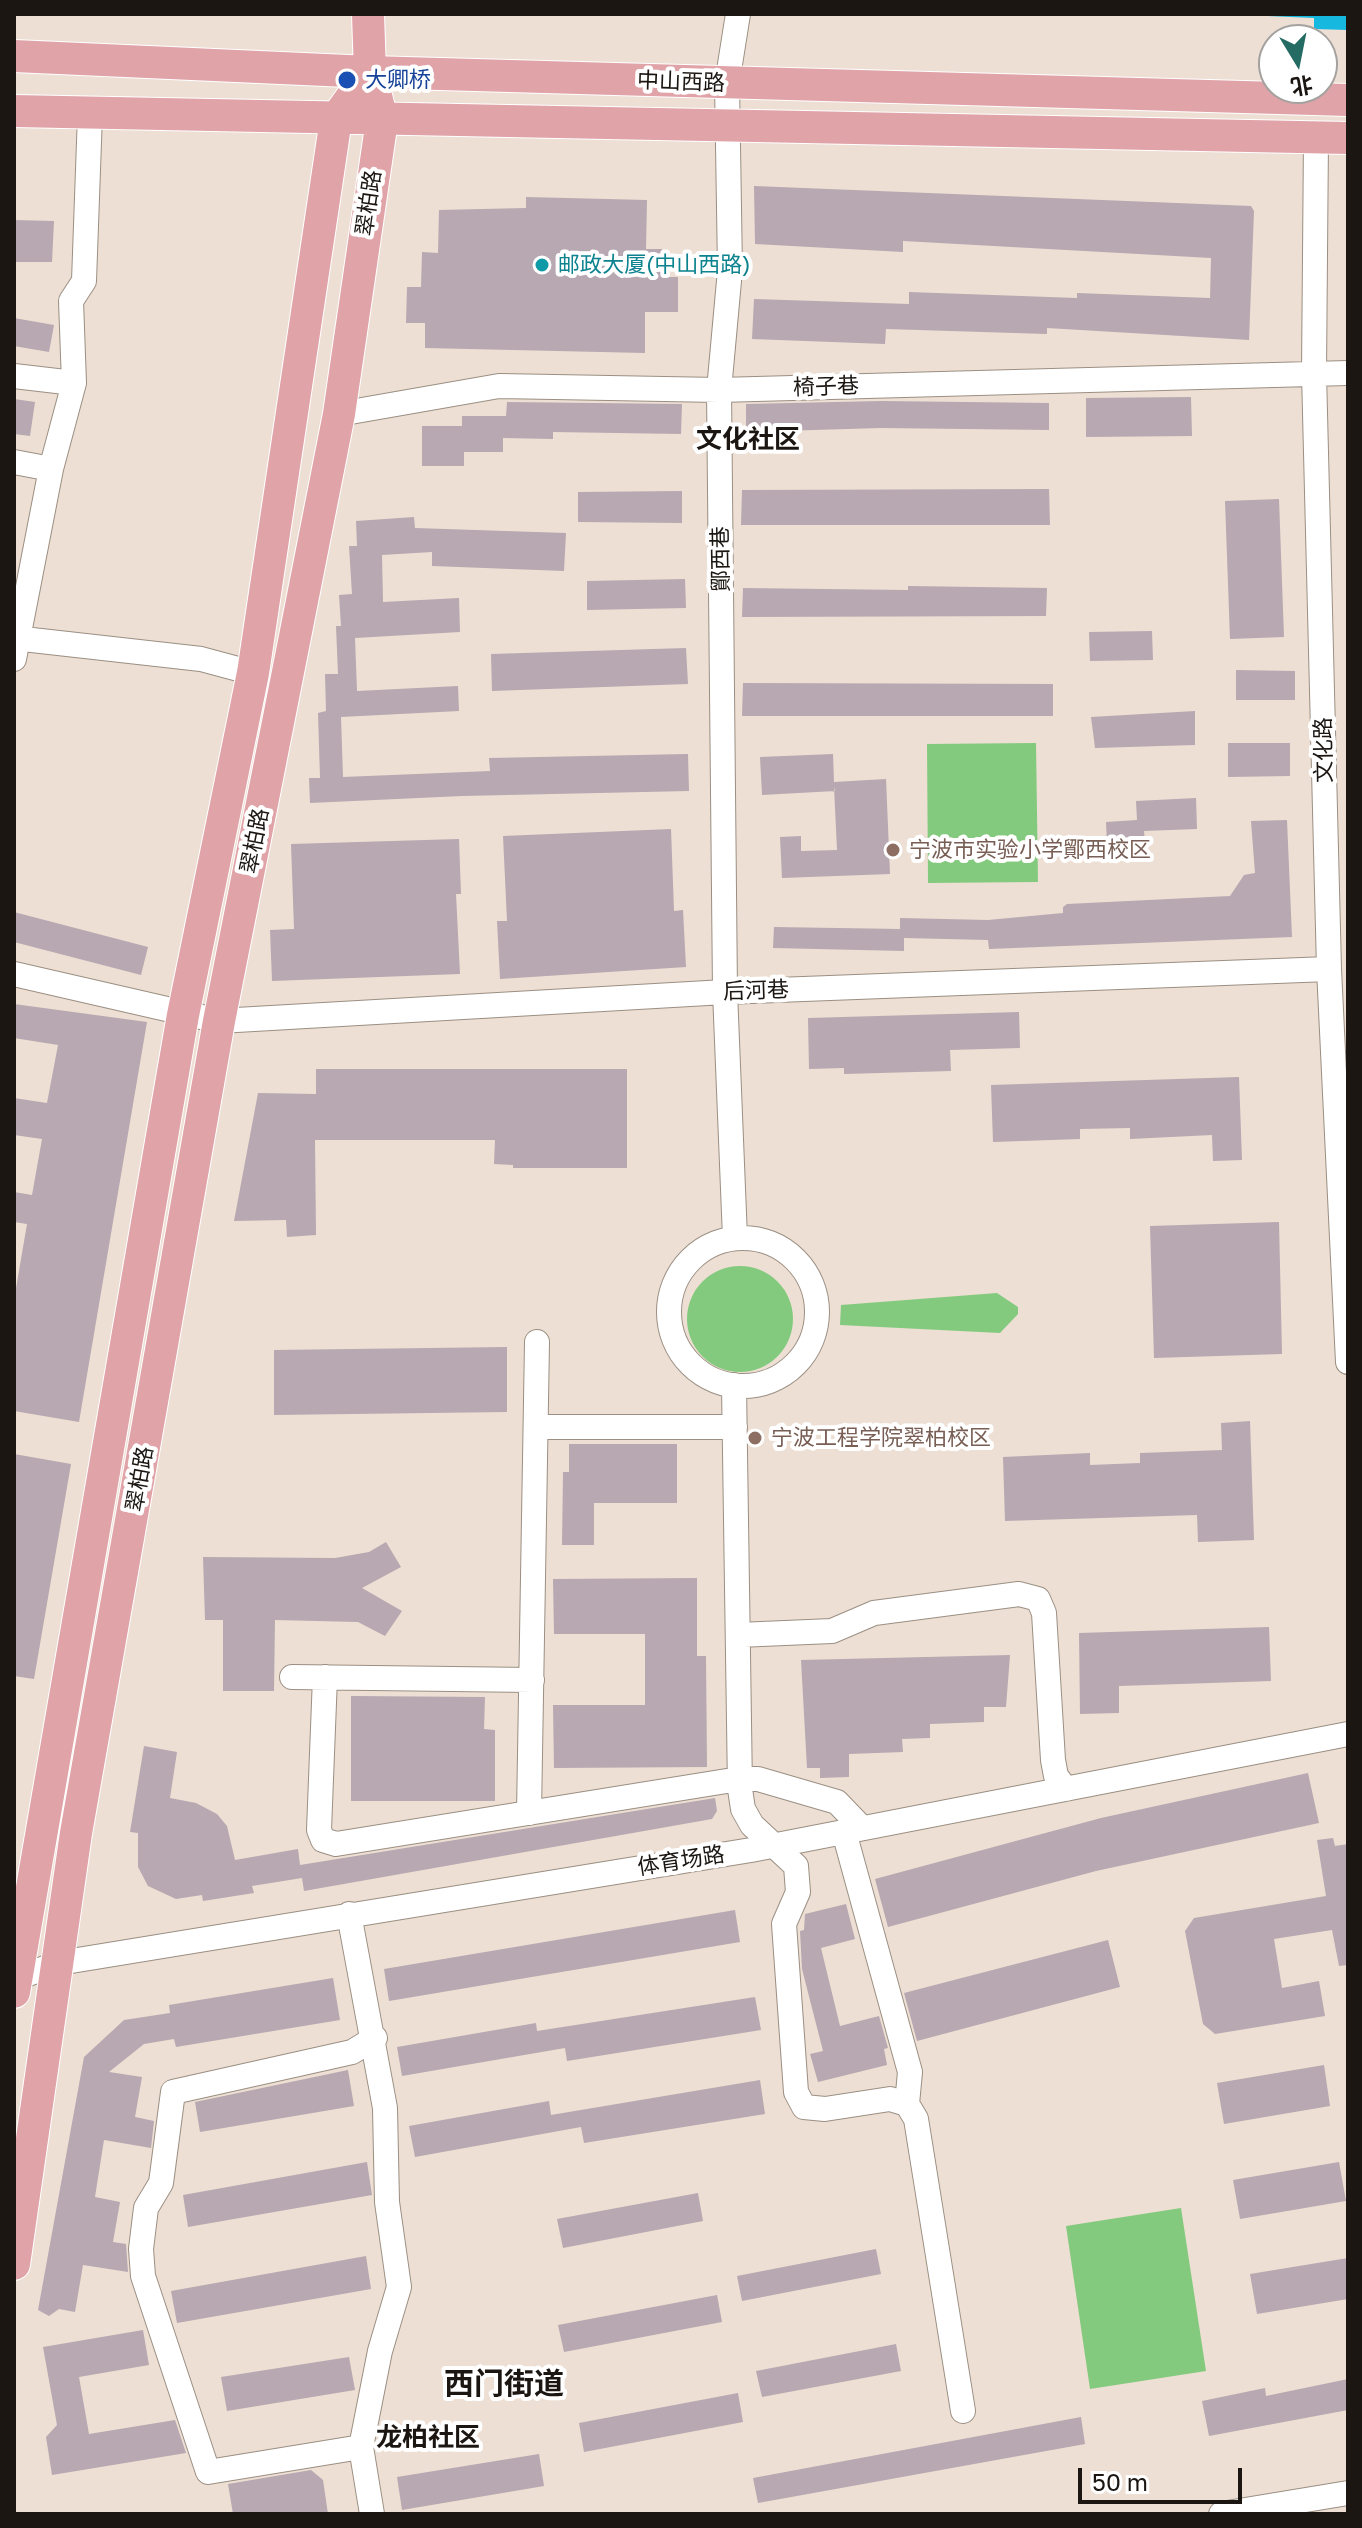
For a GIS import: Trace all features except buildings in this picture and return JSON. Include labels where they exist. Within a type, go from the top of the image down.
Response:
[{"type":"main road","points":[[369,24],[370,72]]},
{"type":"main road","name":"中山西路","points":[[14,56],[370,72],[1348,100]]},
{"type":"main road","name":"翠柏路","points":[[15,1983],[183,1015],[253,673],[336,119],[370,72]]},
{"type":"main road","name":"翠柏路","points":[[14,2264],[76,1833],[219,1021],[339,414],[382,120],[370,72]]},
{"type":"main road","name":"中山西路","points":[[14,111],[1348,138]]},
{"type":"street","name":"鄮西巷","points":[[735,1238],[725,992],[719,390],[730,270],[727,83],[738,14]]},
{"type":"street","points":[[90,114],[84,281],[71,301],[74,383],[51,469],[16,645],[201,659],[253,673]]},
{"type":"street","name":"文化路","points":[[1316,137],[1314,373],[1329,969],[1348,1362]]},
{"type":"street","name":"椅子巷","points":[[339,414],[499,386],[719,390],[1348,373]]},
{"type":"street","points":[[14,376],[74,383]]},
{"type":"street","points":[[14,462],[51,469]]},
{"type":"street","name":"后河巷","points":[[14,974],[219,1021],[725,992],[1329,969]]},
{"type":"street","points":[[735,1238],[760,1240],[789,1254],[809,1278],[817,1307],[813,1337],[797,1363],[771,1380],[734,1385],[712,1379],[687,1361],[672,1335],[669,1305],[678,1276],[687,1263],[713,1244],[735,1238]]},
{"type":"street","points":[[529,1813],[537,1342]]},
{"type":"street","points":[[734,1385],[739,1779],[743,1809],[752,1825],[777,1845],[796,1866],[798,1892],[784,1924],[796,2092],[804,2107],[825,2109],[890,2099],[907,2104]]},
{"type":"street","points":[[536,1427],[735,1427]]},
{"type":"street","points":[[738,1635],[832,1631],[874,1613],[1019,1594],[1038,1599],[1044,1613],[1053,1760],[1056,1776],[1066,1789]]},
{"type":"street","points":[[292,1677],[532,1680]]},
{"type":"street","points":[[325,1677],[319,1830],[323,1840],[336,1844],[739,1779],[758,1779],[837,1802],[853,1830],[910,2072],[907,2104],[916,2119],[963,2411]]},
{"type":"street","name":"体育场路","points":[[15,1983],[59,1963],[777,1845],[1348,1734]]},
{"type":"street","points":[[349,1914],[375,2038],[385,2108],[387,2202],[399,2287],[380,2351],[361,2447],[372,2514]]},
{"type":"street","points":[[361,2447],[208,2472],[143,2276],[141,2249],[146,2208],[161,2183],[173,2092],[352,2052],[375,2038]]},
{"type":"street","points":[[1221,2514],[1347,2500]]},
{"type":"green space","points":[[1036,743],[1038,882],[928,883],[927,744]]},
{"type":"green space","points":[[740,1266],[760,1270],[777,1282],[789,1299],[793,1319],[789,1339],[777,1356],[760,1368],[740,1372],[720,1368],[703,1356],[691,1339],[687,1319],[691,1299],[703,1282],[720,1270]]},
{"type":"green space","points":[[997,1293],[1018,1307],[1018,1314],[1000,1333],[840,1325],[841,1305]]},
{"type":"green space","points":[[1181,2208],[1206,2371],[1090,2389],[1066,2226]]},
{"type":"water","points":[[1221,14],[1348,14],[1348,30],[1338,30],[1338,24],[1314,24],[1314,18]]},
{"type":"place","name":"大卿桥","points":[[347,80]]},
{"type":"place","name":"邮政大厦(中山西路)","points":[[542,265]]},
{"type":"place","name":"宁波市实验小学鄮西校区","points":[[893,850]]},
{"type":"place","name":"宁波工程学院翠柏校区","points":[[755,1438]]},
{"type":"district","name":"文化社区","points":[[748,440]]},
{"type":"district","name":"西门街道","points":[[504,2384]]},
{"type":"district","name":"龙柏社区","points":[[428,2438]]}]
